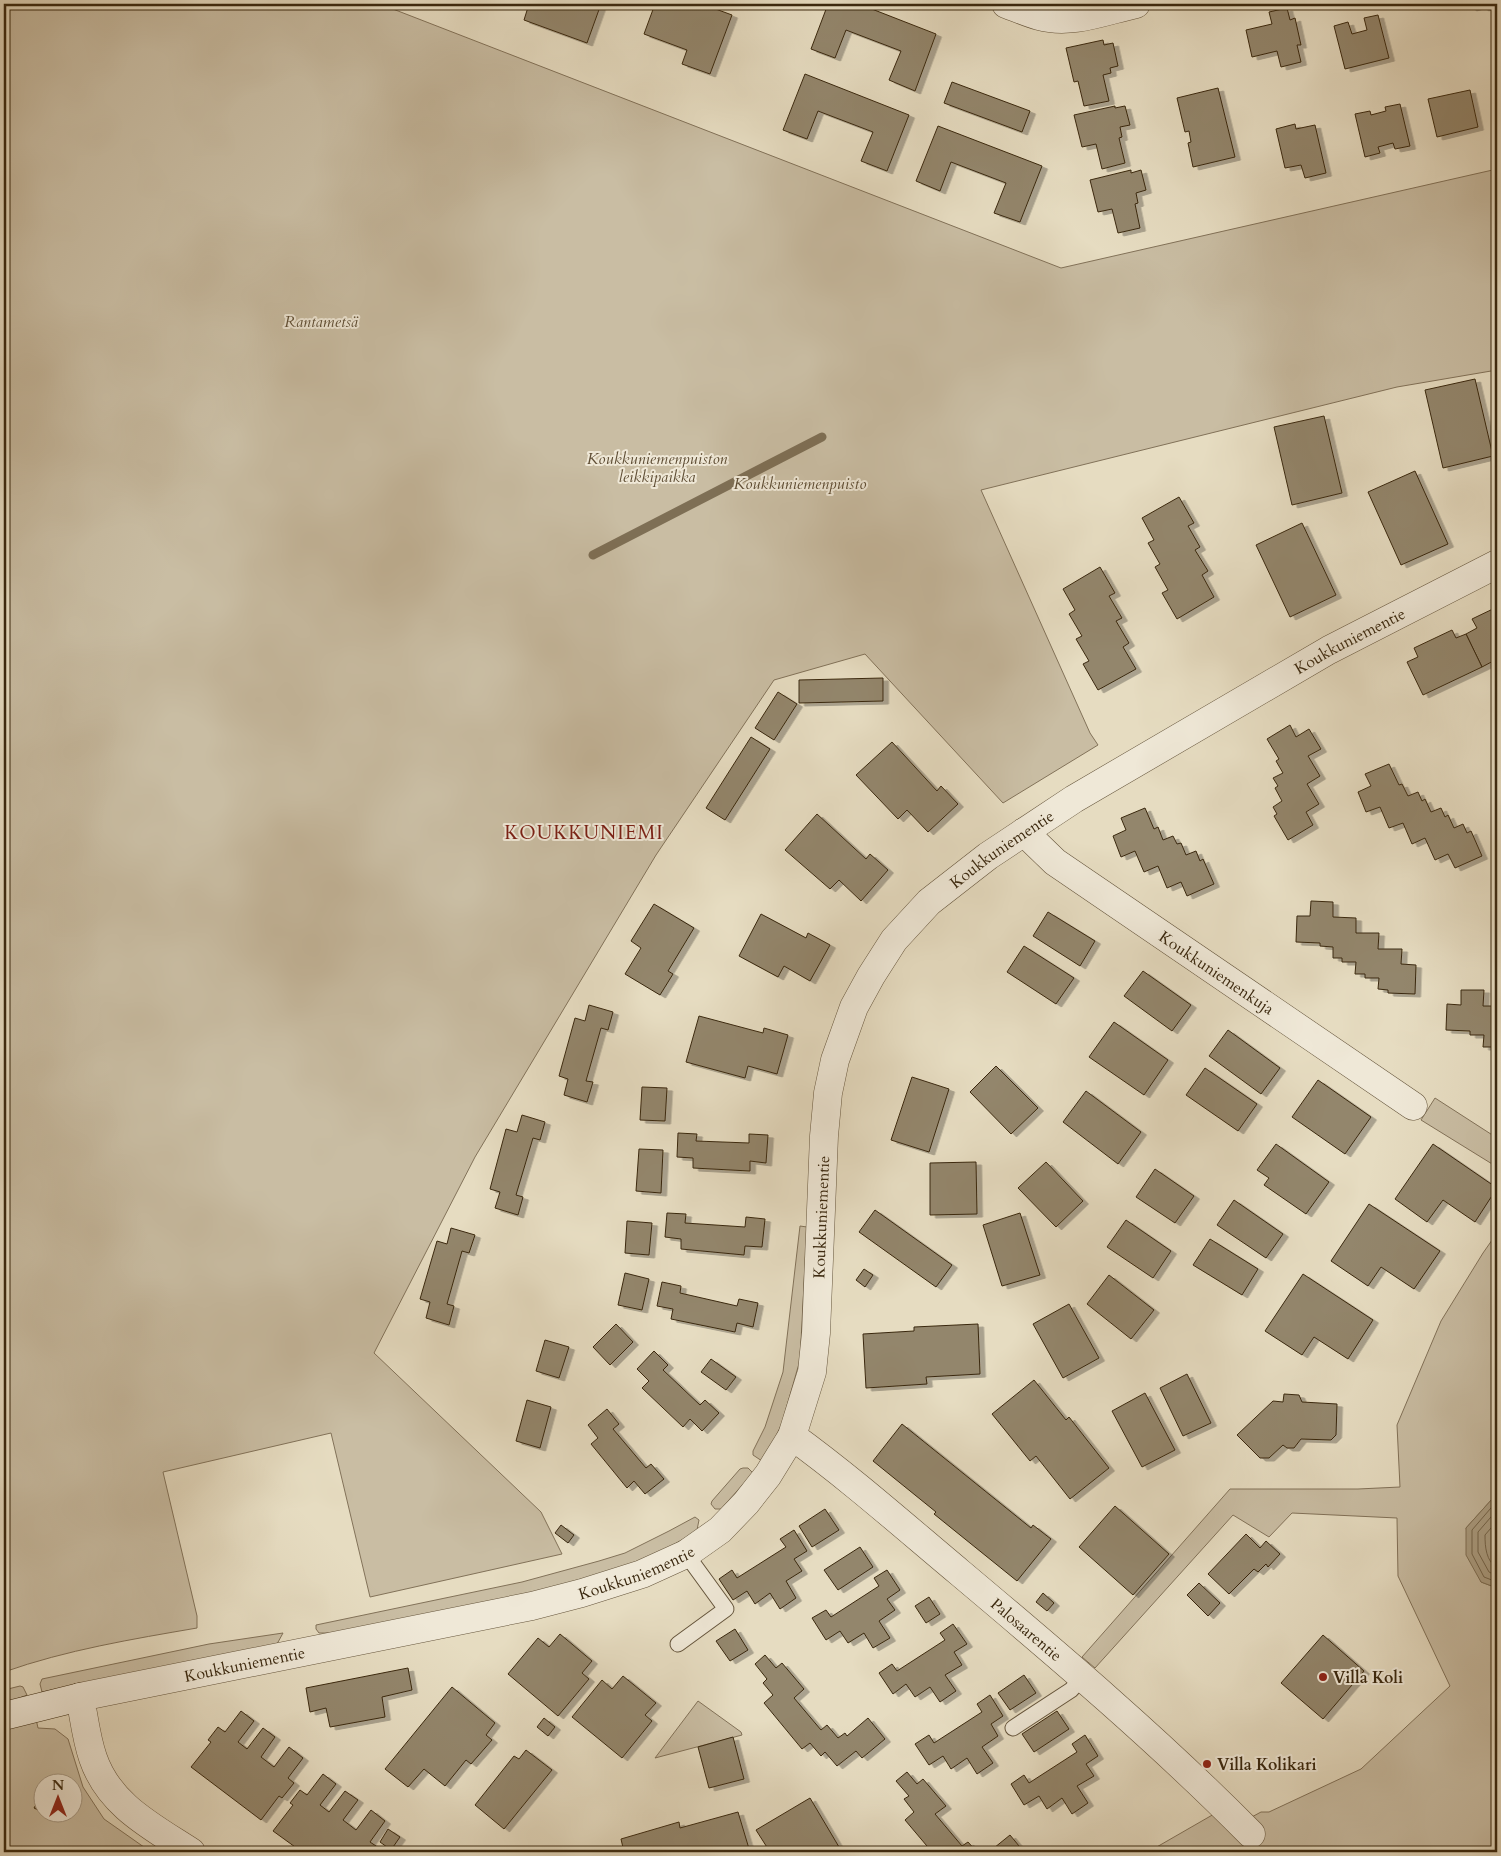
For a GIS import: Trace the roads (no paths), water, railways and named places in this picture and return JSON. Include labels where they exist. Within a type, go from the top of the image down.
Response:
[{"type":"street","points":[[1006,4],[1039,16],[1061,19],[1086,17],[1136,4]]},
{"type":"street","name":"Koukkuniementie","points":[[4,1716],[80,1697],[532,1606],[582,1594],[642,1574],[686,1554],[720,1530],[746,1503],[768,1475],[792,1436],[812,1372],[816,1333],[824,1136],[828,1093],[835,1060],[854,1006],[866,983],[894,940],[929,902],[988,856],[1074,799],[1321,655],[1497,564]]},
{"type":"street","name":"Koukkuniemenkuja","points":[[1024,832],[1055,862],[1413,1106]]},
{"type":"street","name":"Palosaarentie","points":[[792,1436],[842,1475],[1083,1677],[1203,1786],[1251,1834]]},
{"type":"street","points":[[80,1697],[93,1758],[110,1791],[133,1815],[191,1852]]},
{"type":"lane","points":[[678,1644],[726,1609],[686,1554]]},
{"type":"lane","points":[[1014,1728],[1071,1690],[1083,1677]]},
{"type":"water","points":[[1497,1490],[1497,1588],[1481,1582],[1466,1555],[1466,1528],[1493,1498]]},
{"type":"waterway","points":[[593,555],[822,437]]},
{"type":"place","name":"Villa Koli","points":[[1323,1677]]},
{"type":"place","name":"Villa Kolikari","points":[[1207,1764]]},
{"type":"district","name":"KOUKKUNIEMI","points":[[584,832]]},
{"type":"park label","name":"Rantametsä","points":[[321,321]]},
{"type":"park label","name":"Koukkuniemenpuiston leikkipaikka","points":[[657,467]]},
{"type":"park label","name":"Koukkuniemenpuisto","points":[[800,483]]}]
